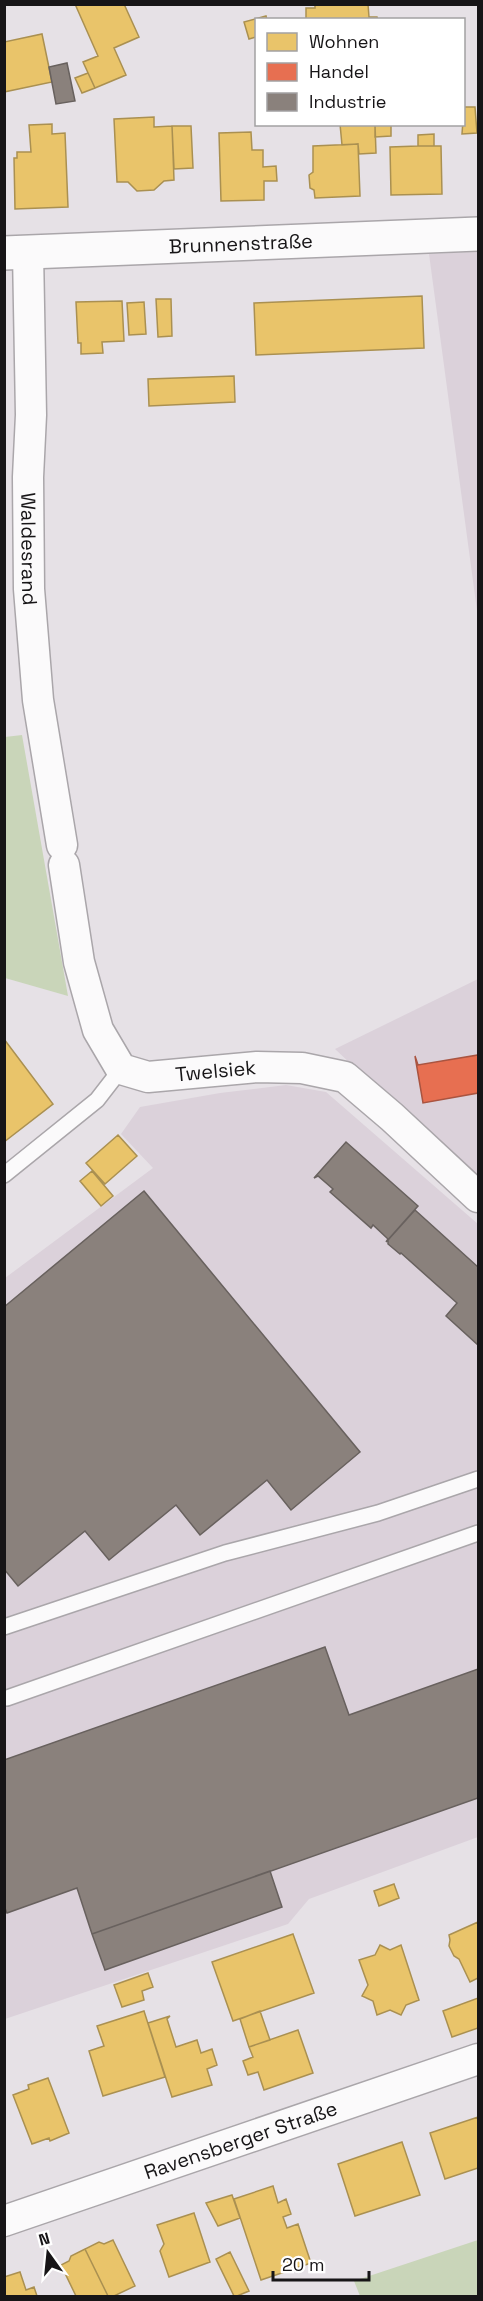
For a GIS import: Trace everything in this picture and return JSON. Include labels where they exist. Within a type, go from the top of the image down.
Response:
[{"type":"street","name":"Brunnenstraße","points":[[16,253],[478,234]]},
{"type":"street","name":"Waldesrand","points":[[16,253],[31,415],[28,477],[29,589],[38,700],[79,962],[98,1030],[121,1069]]},
{"type":"street","name":"Twelsiek","points":[[121,1069],[148,1077],[257,1067],[302,1068],[345,1077],[478,1197]]},
{"type":"street","name":"Ravensberger Straße","points":[[4,2221],[478,2060]]},
{"type":"lane","points":[[4,1175],[97,1100],[121,1069]]},
{"type":"lane","points":[[4,1627],[225,1553],[378,1513],[478,1479]]},
{"type":"lane","points":[[7,1698],[478,1533]]},
{"type":"shaded area","points":[[478,252],[478,618],[429,254]]},
{"type":"shaded area","points":[[478,979],[478,1184],[335,1049]]},
{"type":"shaded area","points":[[286,1085],[326,1092],[478,1224],[478,1837],[309,1899],[288,1924],[5,2019],[5,1278],[153,1168],[121,1134],[140,1107],[220,1093]]},
{"type":"green space","points":[[22,735],[68,996],[5,978],[5,737]]},
{"type":"green space","points":[[478,2240],[478,2296],[360,2296],[354,2281]]},
{"type":"building: Wohnen","points":[[75,4],[124,4],[139,37],[114,48],[126,75],[95,88],[83,62],[98,56]]},
{"type":"building: Wohnen","points":[[315,4],[368,4],[369,17],[377,18],[306,18],[306,8],[315,8]]},
{"type":"building: Wohnen","points":[[255,19],[255,37],[249,39],[244,22]]},
{"type":"building: Wohnen","points":[[42,34],[52,82],[4,92],[4,42]]},
{"type":"building: Wohnen","points":[[88,73],[95,88],[82,93],[75,78]]},
{"type":"building: Wohnen","points":[[465,107],[475,107],[477,133],[462,134],[463,126],[465,126]]},
{"type":"building: Wohnen","points":[[154,117],[154,127],[172,126],[174,180],[164,181],[154,190],[137,191],[128,182],[117,182],[114,119]]},
{"type":"building: Wohnen","points":[[52,124],[52,134],[65,133],[68,207],[15,209],[14,158],[17,158],[17,152],[31,152],[29,125]]},
{"type":"building: Wohnen","points":[[172,126],[191,126],[193,168],[174,169]]},
{"type":"building: Wohnen","points":[[340,126],[375,126],[376,153],[359,154],[358,144],[342,145]]},
{"type":"building: Wohnen","points":[[375,126],[391,126],[391,136],[375,137]]},
{"type":"building: Wohnen","points":[[251,132],[252,150],[263,150],[263,167],[276,166],[277,181],[264,181],[264,200],[221,201],[219,133]]},
{"type":"building: Wohnen","points":[[434,134],[434,146],[418,146],[418,135]]},
{"type":"building: Wohnen","points":[[358,144],[360,196],[315,198],[314,190],[310,188],[309,175],[313,172],[313,146]]},
{"type":"building: Wohnen","points":[[441,146],[442,194],[391,195],[390,147]]},
{"type":"building: Wohnen","points":[[422,296],[424,348],[256,355],[254,303]]},
{"type":"building: Wohnen","points":[[156,299],[171,299],[172,336],[158,337]]},
{"type":"building: Wohnen","points":[[122,301],[124,341],[102,342],[103,353],[81,354],[81,343],[78,343],[76,302]]},
{"type":"building: Wohnen","points":[[144,302],[146,334],[129,335],[127,303]]},
{"type":"building: Wohnen","points":[[234,376],[235,402],[149,406],[148,379]]},
{"type":"building: Wohnen","points":[[4,1039],[53,1104],[4,1142]]},
{"type":"building: Wohnen","points":[[118,1135],[137,1156],[105,1184],[86,1163]]},
{"type":"building: Wohnen","points":[[92,1171],[113,1196],[101,1206],[80,1181]]},
{"type":"building: Wohnen","points":[[394,1884],[399,1898],[379,1906],[374,1891]]},
{"type":"building: Wohnen","points":[[478,1922],[478,1978],[470,1982],[459,1959],[454,1956],[449,1946],[449,1935]]},
{"type":"building: Wohnen","points":[[293,1934],[314,1993],[233,2021],[212,1962]]},
{"type":"building: Wohnen","points":[[380,1945],[390,1950],[401,1945],[419,2000],[406,2005],[401,2015],[390,2010],[377,2015],[373,2001],[362,1996],[368,1985],[359,1960],[375,1955]]},
{"type":"building: Wohnen","points":[[148,1973],[153,1987],[142,1991],[144,2000],[122,2007],[114,1985]]},
{"type":"building: Wohnen","points":[[478,1998],[478,2028],[452,2037],[443,2011]]},
{"type":"building: Wohnen","points":[[144,2011],[165,2077],[103,2096],[89,2051],[104,2046],[97,2026]]},
{"type":"building: Wohnen","points":[[260,2011],[270,2040],[249,2047],[240,2019]]},
{"type":"building: Wohnen","points":[[170,2016],[167,2019],[176,2047],[197,2040],[201,2053],[212,2049],[217,2065],[207,2069],[212,2085],[172,2097],[148,2023]]},
{"type":"building: Wohnen","points":[[298,2030],[313,2073],[264,2090],[258,2072],[248,2075],[243,2061],[253,2057],[249,2047]]},
{"type":"building: Wohnen","points":[[48,2078],[69,2133],[50,2141],[49,2138],[32,2144],[13,2095],[29,2089],[28,2085]]},
{"type":"building: Wohnen","points":[[478,2117],[478,2168],[445,2179],[430,2133]]},
{"type":"building: Wohnen","points":[[402,2142],[420,2195],[355,2216],[338,2164]]},
{"type":"building: Wohnen","points":[[273,2186],[278,2203],[286,2199],[291,2214],[283,2217],[287,2228],[298,2224],[311,2263],[261,2280],[234,2199]]},
{"type":"building: Wohnen","points":[[232,2195],[240,2218],[218,2226],[206,2203]]},
{"type":"building: Wohnen","points":[[194,2213],[210,2262],[169,2277],[160,2251],[164,2244],[157,2225]]},
{"type":"building: Wohnen","points":[[113,2240],[135,2286],[114,2296],[108,2296],[85,2249],[99,2242],[104,2244]]},
{"type":"building: Wohnen","points":[[85,2249],[108,2296],[76,2296],[61,2265],[69,2261],[71,2256]]},
{"type":"building: Wohnen","points":[[230,2252],[249,2291],[237,2296],[234,2296],[216,2259]]},
{"type":"building: Wohnen","points":[[20,2272],[26,2290],[34,2287],[37,2296],[4,2296],[4,2277]]},
{"type":"building: Handel","points":[[478,1055],[478,1093],[423,1103],[415,1056],[418,1065]]},
{"type":"building: Industrie","points":[[67,63],[75,101],[56,104],[49,67]]},
{"type":"building: Industrie","points":[[346,1142],[418,1206],[386,1242],[388,1239],[373,1225],[371,1228],[330,1192],[333,1189],[318,1176],[314,1178]]},
{"type":"building: Industrie","points":[[144,1191],[360,1452],[291,1510],[267,1480],[200,1535],[176,1505],[109,1560],[85,1531],[18,1586],[4,1569],[4,1307]]},
{"type":"building: Industrie","points":[[415,1210],[478,1267],[478,1345],[446,1316],[457,1303],[388,1244],[388,1240]]},
{"type":"building: Industrie","points":[[325,1647],[349,1715],[478,1669],[478,1798],[92,1934],[77,1888],[7,1913],[4,1906],[4,1760]]},
{"type":"building: Industrie","points":[[270,1871],[282,1907],[105,1970],[92,1934]]}]
